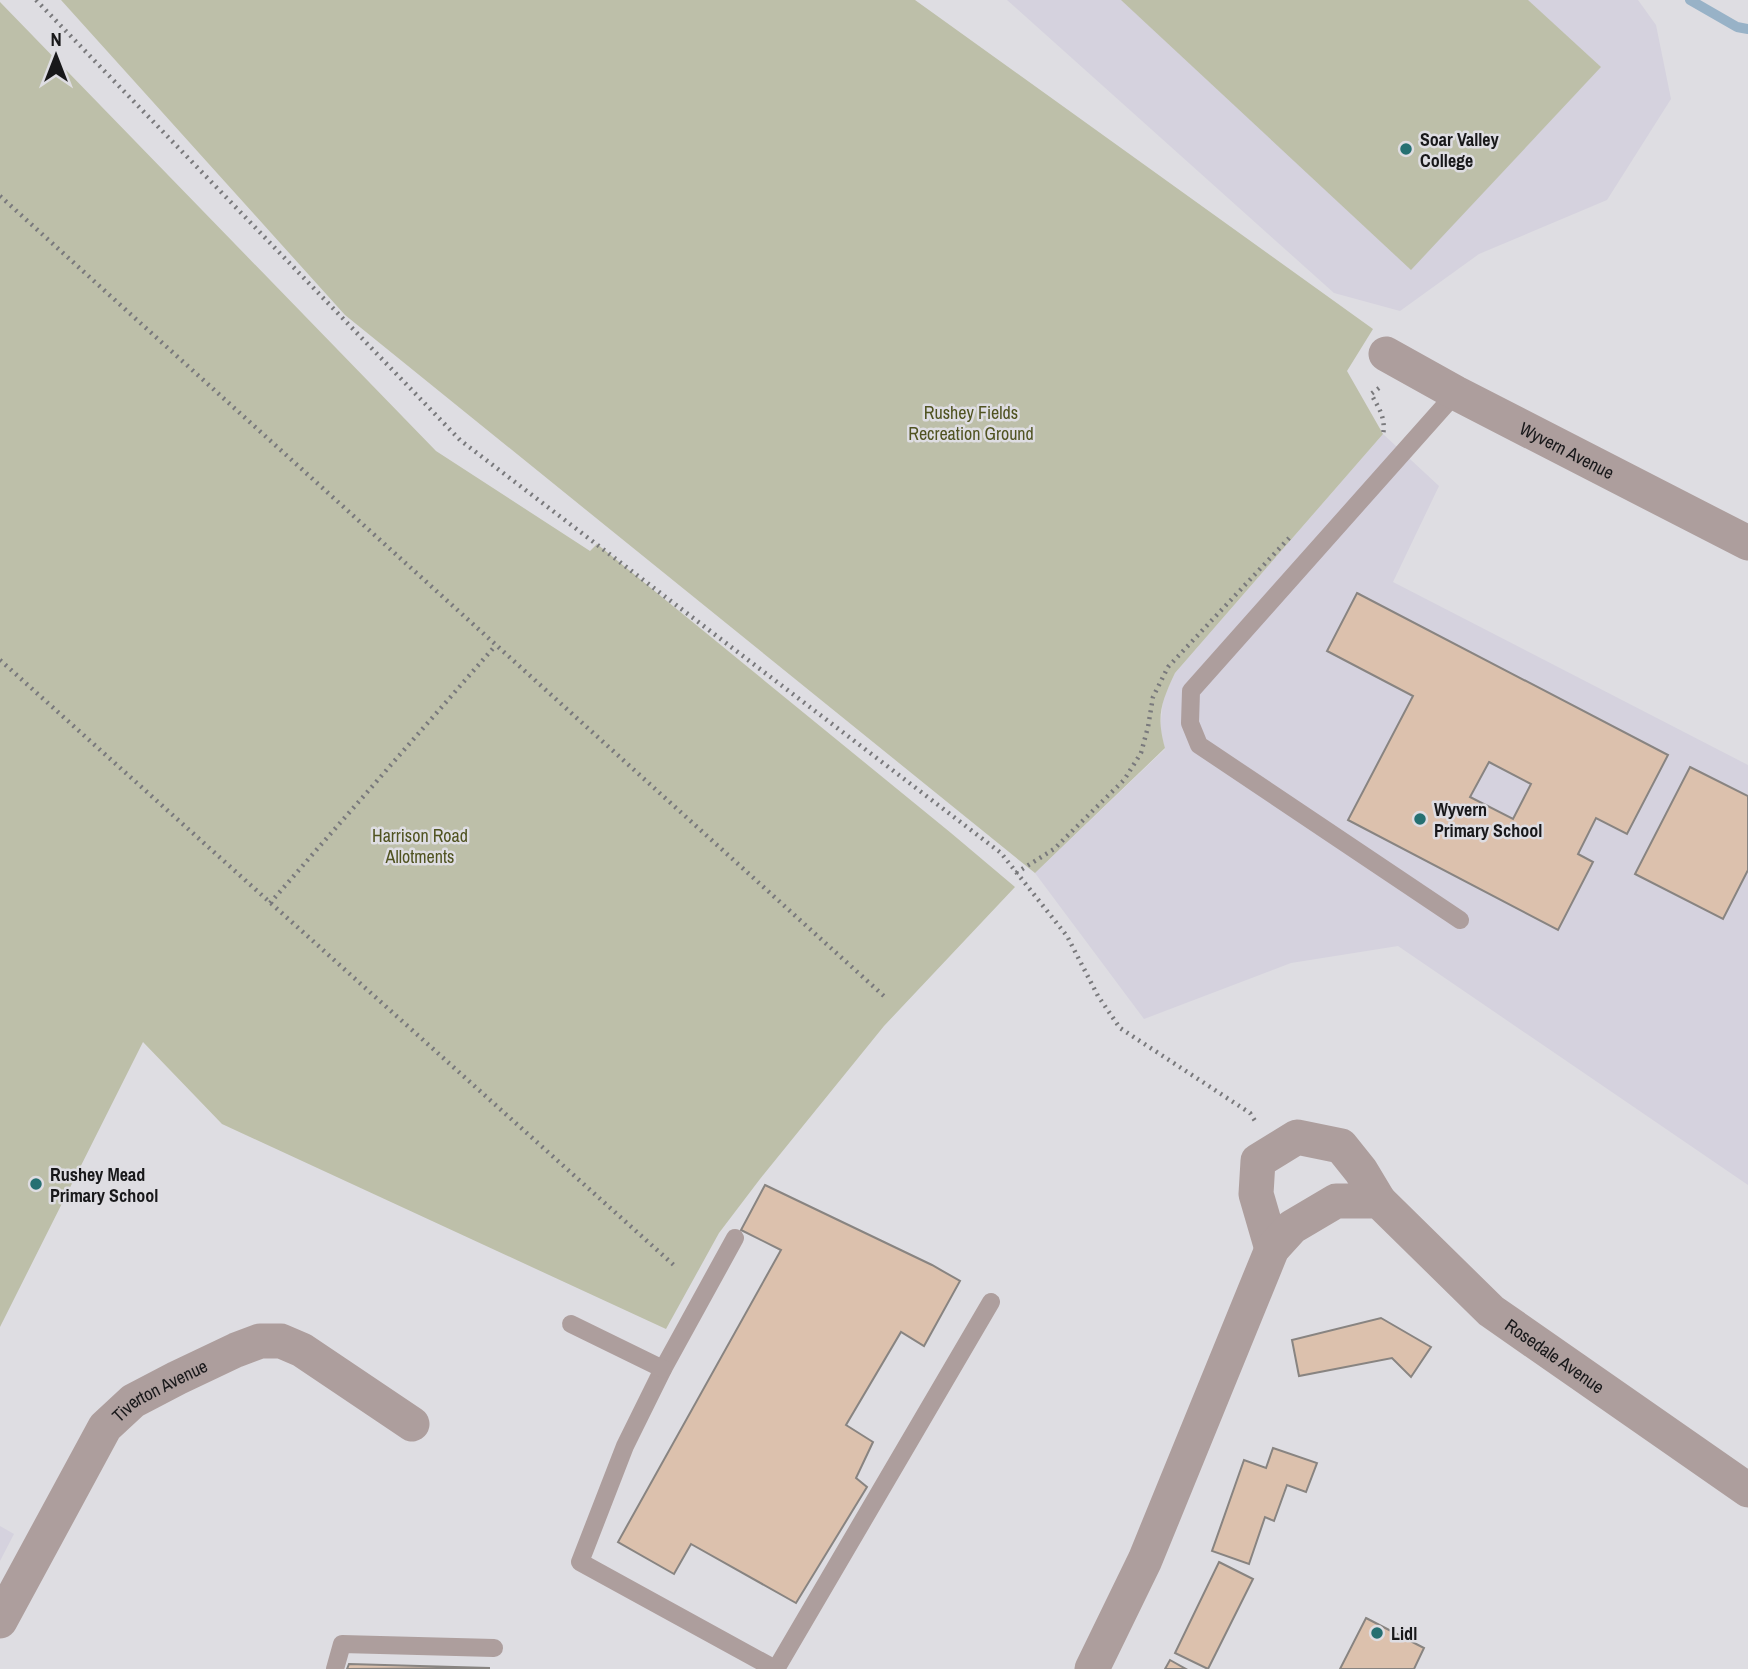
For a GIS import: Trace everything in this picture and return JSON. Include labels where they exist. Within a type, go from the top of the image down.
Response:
[{"type":"street","name":"Wyvern Avenue","points":[[1386,354],[1748,543]]},
{"type":"street","name":"Rosedale Avenue","points":[[1276,1150],[1297,1137],[1341,1146],[1361,1171],[1379,1201],[1491,1311],[1748,1490]]},
{"type":"street","points":[[1272,1248],[1256,1194],[1258,1161],[1276,1150]]},
{"type":"street","points":[[1091,1669],[1145,1560],[1272,1248],[1292,1227],[1336,1201],[1379,1201]]},
{"type":"street","name":"Tiverton Avenue","points":[[0,1621],[105,1427],[133,1401],[177,1378],[260,1341],[281,1341],[302,1349],[412,1424]]},
{"type":"lane","points":[[1457,393],[1191,691],[1190,723],[1199,745],[1461,920]]},
{"type":"lane","points":[[734,1238],[625,1446],[580,1562],[776,1669],[991,1302]]},
{"type":"lane","points":[[571,1324],[663,1369]]},
{"type":"lane","points":[[335,1669],[342,1644],[494,1648]]},
{"type":"path","points":[[36,0],[460,440],[1001,853],[1067,936],[1098,996],[1120,1028],[1250,1113],[1276,1150]]},
{"type":"path","points":[[0,196],[885,997]]},
{"type":"path","points":[[270,903],[496,645]]},
{"type":"path","points":[[0,660],[676,1267]]},
{"type":"shaded area","name":"Soar Valley College","points":[[1007,0],[1638,0],[1656,25],[1671,99],[1607,200],[1479,254],[1400,311],[1334,293]]},
{"type":"shaded area","name":"Wyvern Primary School","points":[[1383,434],[1439,486],[1393,582],[1748,765],[1748,1185],[1398,946],[1291,963],[1144,1019],[1035,873],[1165,749],[1160,729],[1163,699],[1175,673]]},
{"type":"shaded area","points":[[0,1526],[14,1534],[0,1561]]},
{"type":"green space","name":"Rushey Fields Recreation Ground","points":[[61,0],[915,0],[1373,329],[1347,371],[1383,434],[1175,673],[1161,710],[1165,748],[1035,873],[345,315]]},
{"type":"green space","points":[[1121,0],[1528,0],[1601,67],[1411,270]]},
{"type":"green space","name":"Harrison Road Allotments","points":[[0,2],[436,451],[590,551],[597,544],[1015,887],[884,1026],[760,1179],[719,1233],[666,1329],[222,1124],[143,1042],[0,1327]]},
{"type":"building","points":[[1357,593],[1668,755],[1627,834],[1596,818],[1578,854],[1593,862],[1558,930],[1348,820],[1413,696],[1327,651]],"holes":[[[1489,762],[1531,784],[1513,819],[1470,797]]]},
{"type":"building","points":[[1690,767],[1748,796],[1748,870],[1723,919],[1635,874]]},
{"type":"building","points":[[765,1185],[960,1281],[924,1346],[901,1332],[846,1425],[873,1442],[856,1478],[867,1487],[796,1603],[691,1544],[674,1574],[618,1542],[781,1250],[741,1230]]},
{"type":"building","points":[[1381,1318],[1431,1347],[1411,1377],[1392,1358],[1299,1376],[1292,1340]]},
{"type":"building","points":[[1273,1448],[1317,1463],[1306,1492],[1287,1485],[1274,1521],[1265,1517],[1249,1564],[1212,1551],[1244,1460],[1266,1468]]},
{"type":"building","points":[[1219,1562],[1253,1579],[1208,1669],[1175,1653]]},
{"type":"building","name":"Lidl","points":[[1366,1618],[1424,1648],[1414,1669],[1340,1669]]},
{"type":"building","points":[[1170,1660],[1186,1669],[1165,1669]]},
{"type":"building","points":[[349,1664],[490,1668],[347,1669]]},
{"type":"waterway","points":[[1690,0],[1737,27],[1748,29]]},
{"type":"place","name":"Soar Valley College","points":[[1406,149]]},
{"type":"place","name":"Wyvern Primary School","points":[[1420,819]]},
{"type":"place","name":"Rushey Mead Primary School","points":[[36,1184]]},
{"type":"place","name":"Lidl","points":[[1377,1633]]}]
